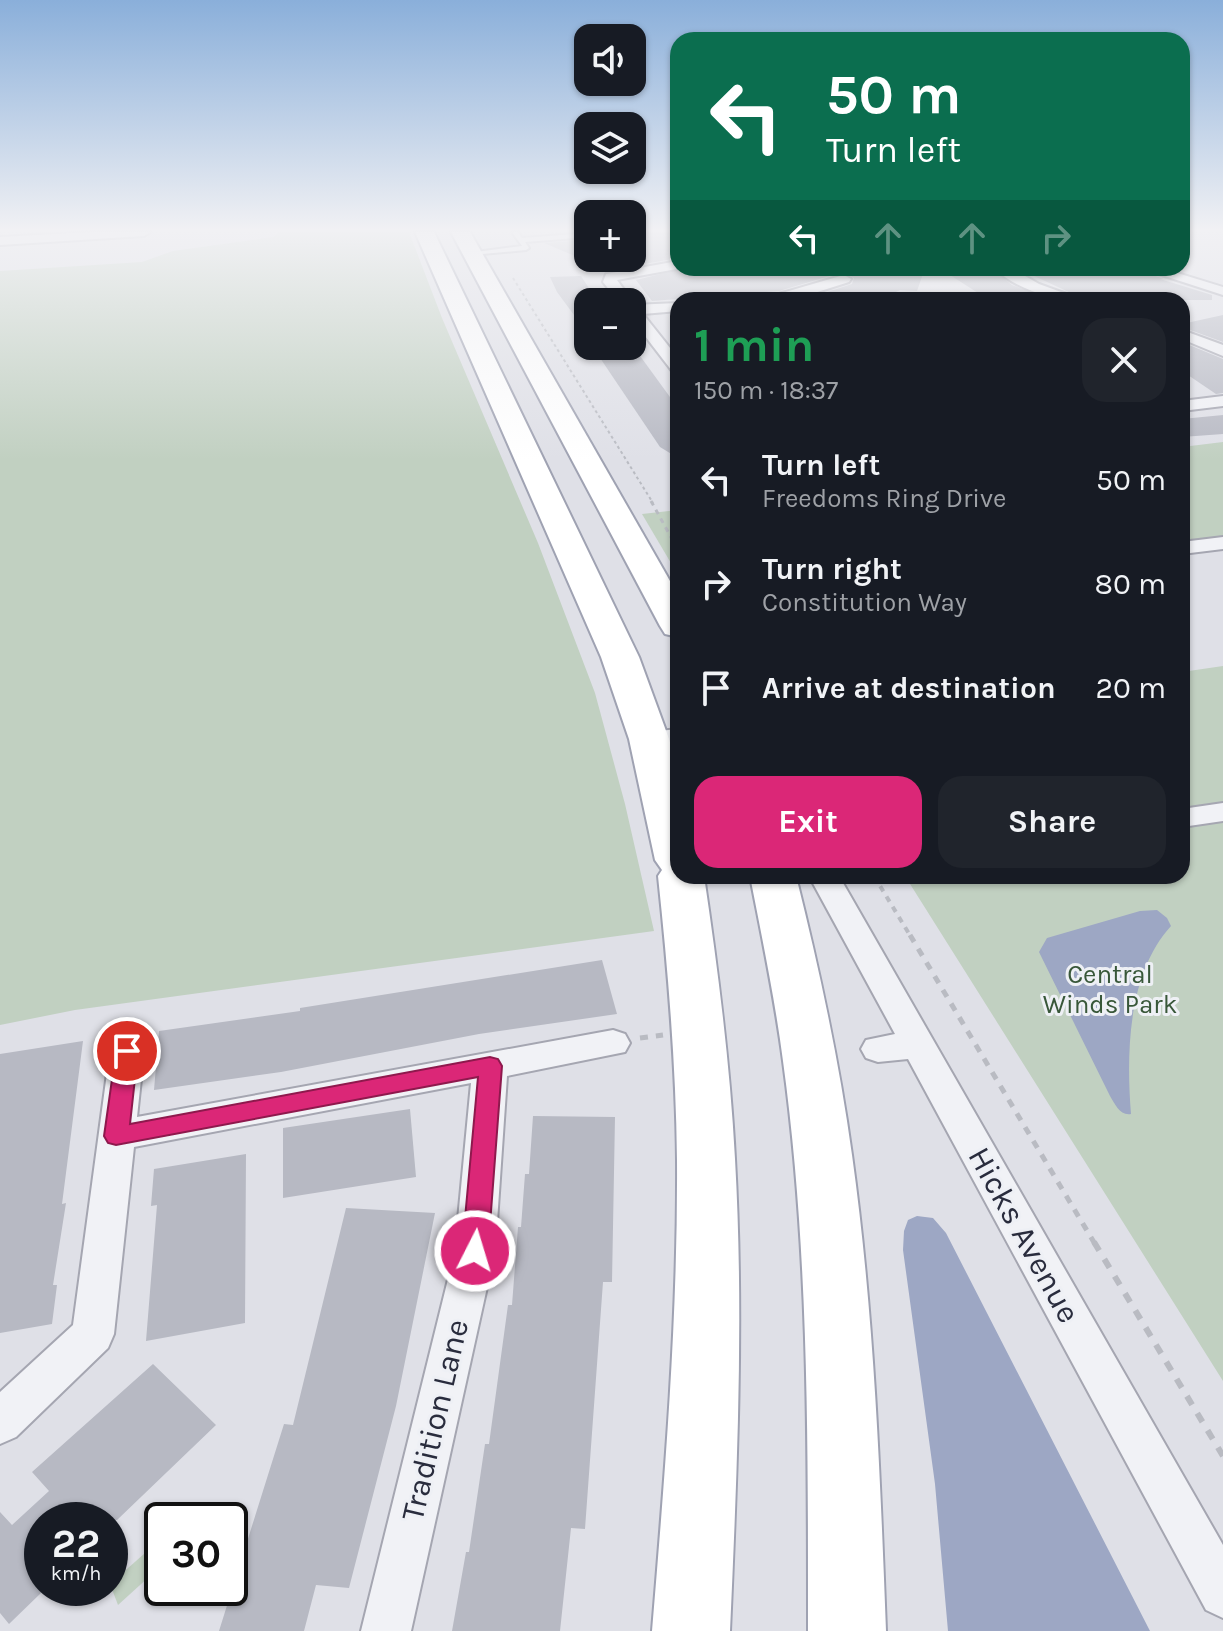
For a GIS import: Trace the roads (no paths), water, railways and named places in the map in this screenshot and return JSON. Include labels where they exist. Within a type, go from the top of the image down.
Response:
[{"type":"main road","points":[[459,308],[600,611],[635,696],[664,738],[670,790]]},
{"type":"main road","points":[[503,308],[670,612]]},
{"type":"main road","points":[[682,884],[701,1029],[710,1222],[708,1346],[691,1631]]},
{"type":"main road","points":[[775,884],[803,1011],[829,1217],[839,1353],[847,1631]]},
{"type":"street","points":[[646,328],[670,358]]},
{"type":"street","points":[[1190,337],[1223,351]]},
{"type":"street","points":[[1190,405],[1223,401]]},
{"type":"street","points":[[1190,547],[1223,543]]},
{"type":"street","points":[[1190,817],[1223,812]]},
{"type":"street","name":"Hicks Avenue","points":[[828,884],[1223,1593]]},
{"type":"street","points":[[116,1136],[613,1043]]},
{"type":"street","points":[[878,1049],[918,1045]]},
{"type":"street","points":[[0,1422],[93,1334],[127,1051]]},
{"type":"street","name":"Tradition Lane","points":[[386,1631],[475,1251],[490,1066]]},
{"type":"water","points":[[1157,910],[1171,926],[1146,966],[1138,990],[1130,1040],[1131,1114],[1127,1114],[1118,1109],[1110,1096],[1039,952],[1047,938],[1140,911]]},
{"type":"water","points":[[917,1216],[933,1218],[946,1233],[1150,1631],[948,1631],[935,1484],[903,1250],[908,1220]]},
{"type":"park label","name":"Central Winds Park","points":[[1110,989]]}]
